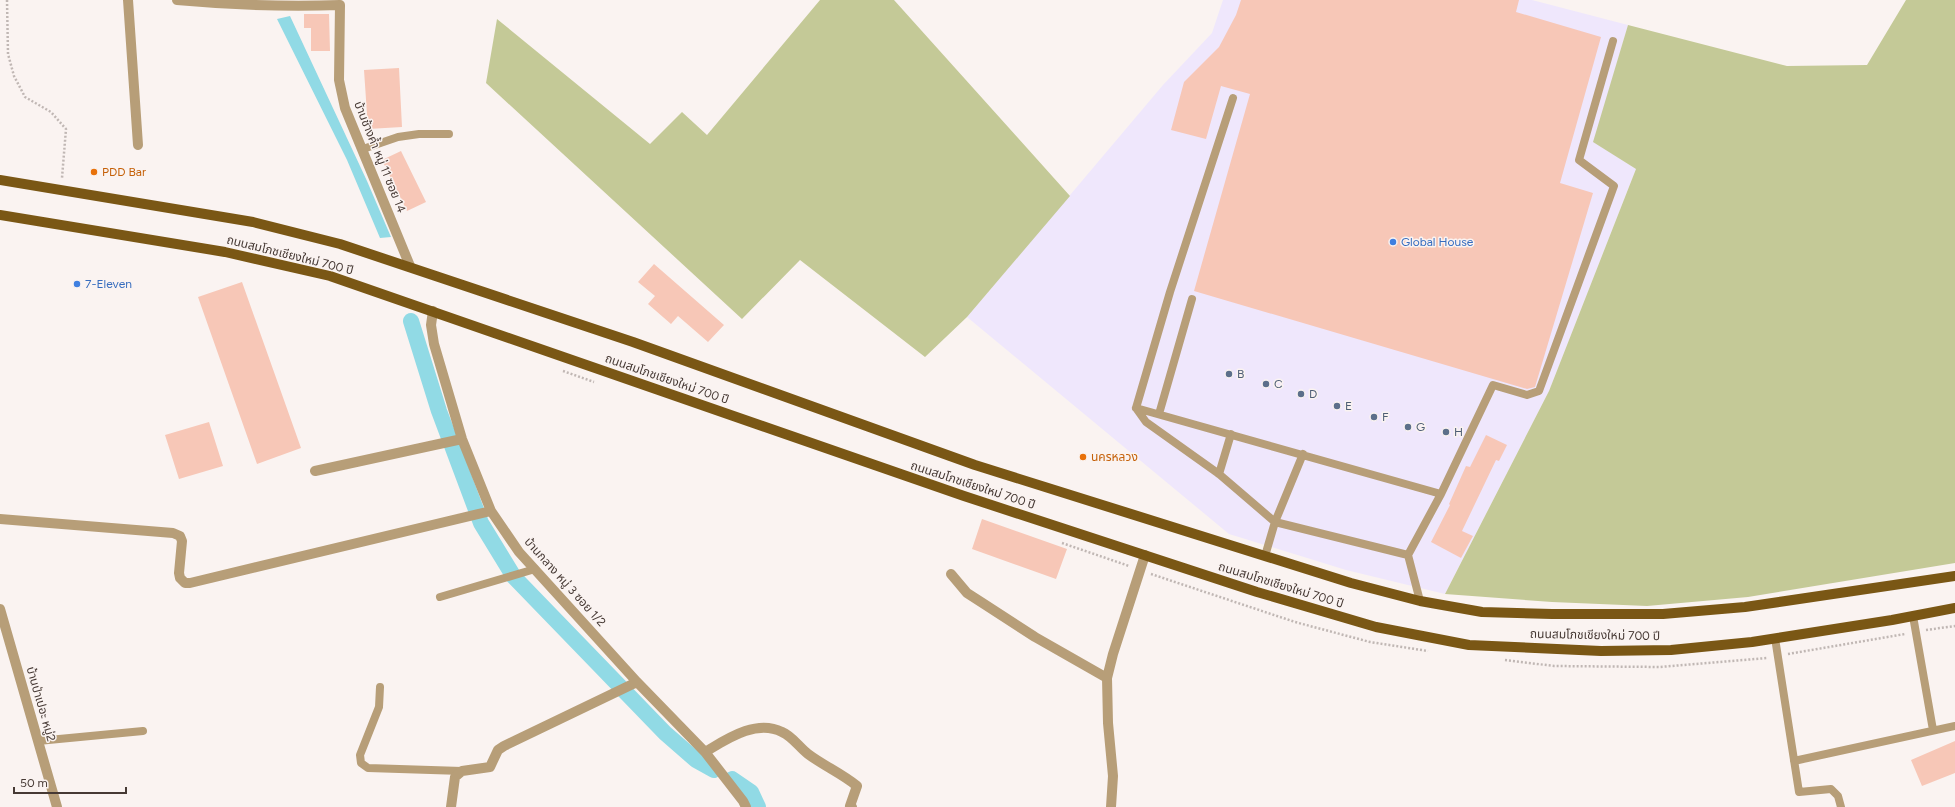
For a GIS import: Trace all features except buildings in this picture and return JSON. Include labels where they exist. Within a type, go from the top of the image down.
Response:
[{"type":"main road","name":"ถนนสมโภชเชียงใหม่ 700 ปี","points":[[0,180],[253,222],[340,244],[410,266],[632,342],[975,465],[1265,556],[1420,601],[1482,612],[1552,614],[1663,614],[1745,607],[1955,576]]},
{"type":"main road","name":"ถนนสมโภชเชียงใหม่ 700 ปี","points":[[0,215],[225,252],[330,276],[964,496],[1257,592],[1376,627],[1469,645],[1600,650],[1671,650],[1775,638],[1955,608]]},
{"type":"street","points":[[128,0],[138,145]]},
{"type":"street","points":[[177,0],[223,4],[344,3]]},
{"type":"street","name":"บ้านช้างค้ำ หมู่ 11 ซอย 14","points":[[344,3],[339,80],[345,108],[410,266]]},
{"type":"street","name":"บ้านกลาง หมู่ 3 ซอย 1/2","points":[[432,311],[431,325],[434,344],[462,439],[491,511],[519,552],[638,682],[705,752],[744,801],[746,807]]},
{"type":"street","points":[[315,472],[462,439]]},
{"type":"street","points":[[0,519],[173,533],[180,536],[182,541],[179,573],[180,578],[185,582],[190,582],[491,511]]},
{"type":"street","points":[[1111,807],[1113,776],[1108,723],[1107,678],[1113,654],[1145,555]]},
{"type":"street","points":[[951,574],[967,593],[1035,637],[1107,678]]},
{"type":"street","name":"บ้านป่าเปอะ หมู่2","points":[[0,609],[57,807]]},
{"type":"street","points":[[451,807],[455,777],[462,771],[490,768],[498,750],[504,746],[638,682]]},
{"type":"street","points":[[705,752],[731,736],[750,729],[773,728],[783,732],[807,754],[846,777],[857,786],[850,806],[852,807]]},
{"type":"lane","points":[[1420,601],[1408,555],[1441,494],[1493,385],[1528,395],[1539,391],[1614,186],[1579,160],[1613,41]]},
{"type":"lane","points":[[1136,408],[1170,292],[1232,98]]},
{"type":"lane","points":[[363,149],[398,137],[419,134],[449,134]]},
{"type":"lane","points":[[1159,414],[1192,299]]},
{"type":"lane","points":[[1136,408],[1441,494]]},
{"type":"lane","points":[[1136,408],[1146,422],[1219,474],[1275,522],[1408,555]]},
{"type":"lane","points":[[1219,474],[1231,434]]},
{"type":"lane","points":[[1265,556],[1275,522],[1303,454]]},
{"type":"lane","points":[[440,597],[534,569]]},
{"type":"lane","points":[[1913,616],[1933,730]]},
{"type":"lane","points":[[1775,638],[1799,792],[1831,789],[1838,796],[1841,807]]},
{"type":"lane","points":[[380,687],[380,707],[360,755],[361,763],[368,768],[462,771]]},
{"type":"lane","points":[[1794,761],[1955,726]]},
{"type":"lane","points":[[38,741],[143,731]]},
{"type":"path","points":[[7,0],[8,54],[14,76],[25,97],[51,112],[66,129],[61,191]]},
{"type":"path","points":[[557,370],[602,385]]},
{"type":"path","points":[[1055,540],[1130,567]]},
{"type":"path","points":[[1145,572],[1295,622],[1370,642],[1435,652]]},
{"type":"path","points":[[1919,632],[1955,626]]},
{"type":"path","points":[[1787,654],[1912,633]]},
{"type":"path","points":[[1502,660],[1554,666],[1660,667],[1772,657]]},
{"type":"shaded area","points":[[1223,0],[1532,0],[1628,25],[1594,142],[1636,169],[1549,391],[1445,594],[1346,570],[1229,534],[967,317],[1163,85],[1212,33]]},
{"type":"green space","points":[[820,0],[894,0],[1070,196],[967,317],[925,357],[800,260],[742,319],[486,83],[497,19],[650,144],[682,112],[707,135]]},
{"type":"green space","points":[[1906,0],[1955,0],[1955,563],[1748,597],[1647,606],[1552,602],[1445,594],[1549,391],[1636,169],[1593,142],[1628,25],[1787,66],[1867,65]]},
{"type":"water","points":[[290,16],[367,181],[391,237],[380,238],[347,160],[277,19]]},
{"type":"waterway","points":[[411,321],[439,411],[481,523],[514,577],[665,733],[696,760],[714,770]]},
{"type":"waterway","points":[[732,779],[751,792],[758,807]]},
{"type":"place","name":"PDD Bar","points":[[94,172]]},
{"type":"place","name":"Global House","points":[[1393,242]]},
{"type":"place","name":"7-Eleven","points":[[77,284]]},
{"type":"place","name":"B","points":[[1229,374]]},
{"type":"place","name":"C","points":[[1266,384]]},
{"type":"place","name":"D","points":[[1301,394]]},
{"type":"place","name":"E","points":[[1337,406]]},
{"type":"place","name":"F","points":[[1374,417]]},
{"type":"place","name":"G","points":[[1408,427]]},
{"type":"place","name":"H","points":[[1446,432]]},
{"type":"place","name":"นครหลวง","points":[[1083,457]]}]
